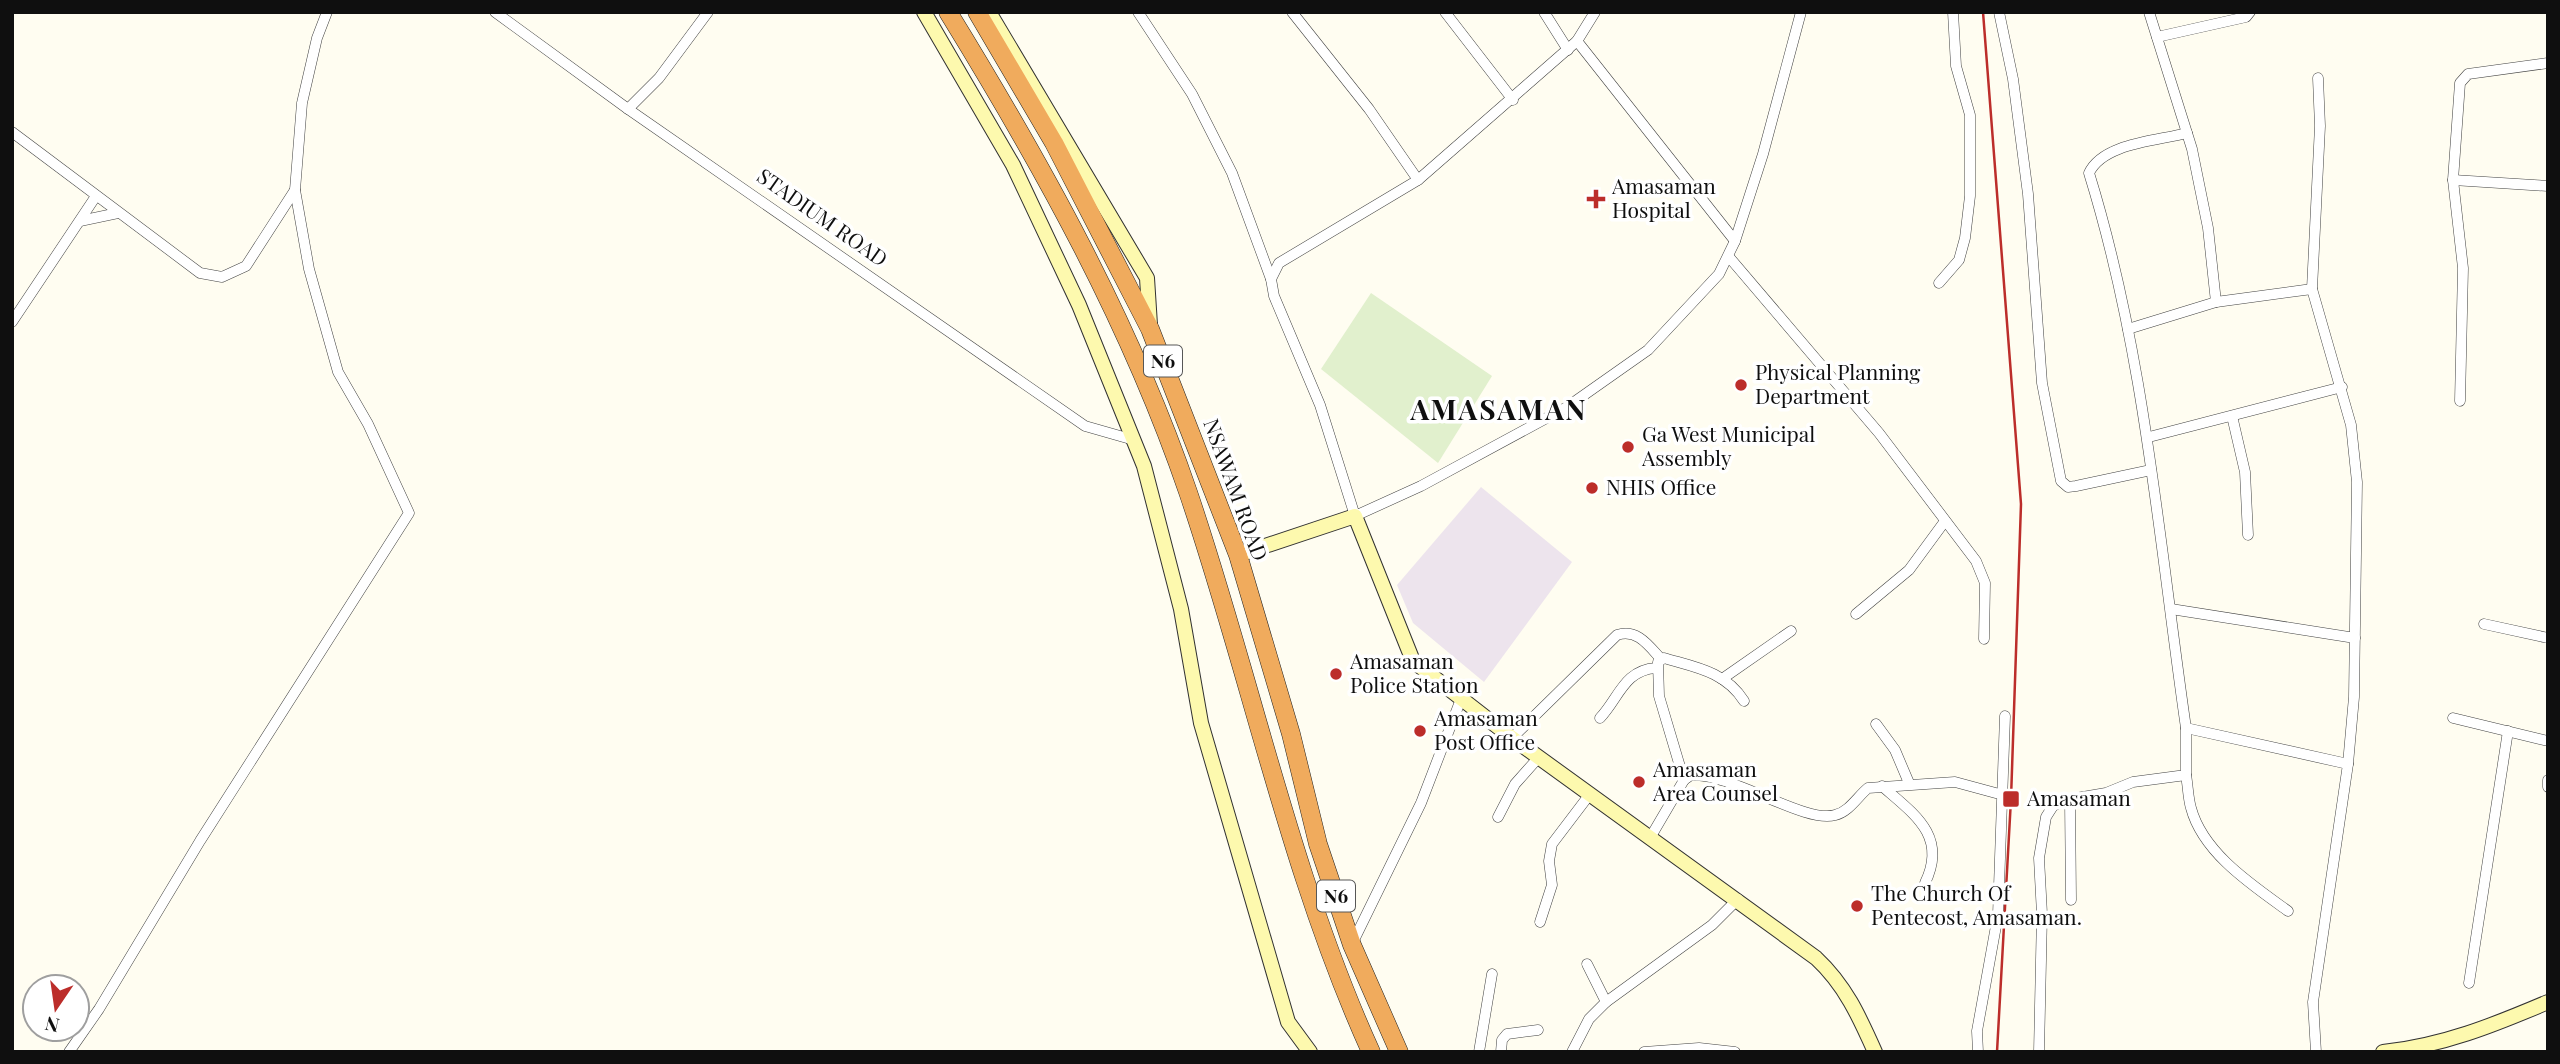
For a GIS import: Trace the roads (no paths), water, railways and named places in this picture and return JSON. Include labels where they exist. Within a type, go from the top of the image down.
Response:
[{"type":"highway","name":"N6","points":[[948,12],[1055,193],[1150,391],[1188,492],[1226,612],[1301,869],[1344,994],[1371,1052]]},
{"type":"highway","name":"NSAWAM ROAD","points":[[976,12],[1054,143],[1150,329],[1238,555],[1291,734],[1318,844],[1352,945],[1399,1052]]},
{"type":"main road","points":[[924,12],[1013,165],[1079,305],[1144,466],[1181,609],[1201,723],[1289,1022],[1310,1052]]},
{"type":"main road","points":[[989,12],[1147,278],[1150,329]]},
{"type":"main road","points":[[1238,555],[1355,516],[1413,661],[1512,738],[1738,900],[1836,976],[1849,995],[1875,1052]]},
{"type":"main road","points":[[2383,1052],[2417,1050],[2480,1031],[2548,1002]]},
{"type":"street","points":[[69,1052],[99,1010],[200,841],[410,513],[368,424],[338,372],[309,269],[295,190],[302,103],[317,38],[327,12]]},
{"type":"street","name":"STADIUM ROAD","points":[[495,12],[628,109],[1085,426],[1134,440]]},
{"type":"street","points":[[628,109],[659,78],[708,12]]},
{"type":"street","points":[[1138,12],[1192,94],[1232,173],[1271,279],[1274,296],[1320,405],[1355,516],[1420,486],[1567,407],[1648,350],[1719,274],[1735,241],[1801,12]]},
{"type":"street","points":[[1292,12],[1369,109],[1418,180]]},
{"type":"street","points":[[1446,12],[1513,100]]},
{"type":"street","points":[[1544,12],[1568,50]]},
{"type":"street","points":[[1271,279],[1279,262],[1418,180],[1568,50],[1577,41],[1595,12]]},
{"type":"street","points":[[1939,283],[1959,260],[1965,238],[1970,195],[1969,115],[1956,66],[1953,12]]},
{"type":"street","points":[[1999,12],[2013,79],[2028,194],[2042,383],[2061,481],[2068,487],[2151,470]]},
{"type":"street","points":[[2149,12],[2187,133],[2208,228],[2216,302]]},
{"type":"street","points":[[2157,37],[2246,17],[2250,12]]},
{"type":"street","points":[[1577,41],[1735,241]]},
{"type":"street","points":[[2460,401],[2463,268],[2453,180],[2460,83],[2468,74],[2548,63]]},
{"type":"street","points":[[2316,1052],[2313,1002],[2348,764],[2355,638],[2357,482],[2351,425],[2312,289],[2320,126],[2318,78]]},
{"type":"street","points":[[12,132],[200,273],[222,277],[246,266],[295,190]]},
{"type":"street","points":[[2187,133],[2108,153],[2094,162],[2089,173],[2113,255],[2149,437],[2151,470],[2186,728],[2186,775],[2191,809],[2208,841],[2239,874],[2288,911]]},
{"type":"street","points":[[2453,180],[2548,186]]},
{"type":"street","points":[[12,323],[96,196]]},
{"type":"street","points":[[80,221],[118,213]]},
{"type":"street","points":[[1729,257],[1851,398],[1982,570],[1986,603],[1984,639]]},
{"type":"street","points":[[2128,329],[2216,302],[2312,289]]},
{"type":"street","points":[[2149,437],[2342,387]]},
{"type":"street","points":[[2232,416],[2245,472],[2248,536]]},
{"type":"street","points":[[1856,614],[1909,570],[1945,521]]},
{"type":"street","points":[[2171,609],[2355,638]]},
{"type":"street","points":[[2484,624],[2548,638]]},
{"type":"street","points":[[1722,679],[1791,631]]},
{"type":"street","points":[[1512,738],[1617,635],[1628,632],[1638,636],[1658,664],[1659,696],[1684,780]]},
{"type":"street","points":[[1600,718],[1624,682],[1658,664],[1700,666],[1722,679],[1744,701]]},
{"type":"street","points":[[1352,945],[1421,803],[1461,699]]},
{"type":"street","points":[[1978,1052],[1977,1031],[1998,915],[1997,863],[2003,795],[2005,716]]},
{"type":"street","points":[[2453,718],[2548,741]]},
{"type":"street","points":[[1877,724],[1895,750],[1909,783]]},
{"type":"street","points":[[2186,728],[2348,764]]},
{"type":"street","points":[[2469,983],[2508,731]]},
{"type":"street","points":[[1498,817],[1516,784],[1539,757]]},
{"type":"street","points":[[1650,838],[1684,780],[1700,775],[1814,814],[1834,816],[1846,811],[1868,788],[1882,786],[1955,782],[2003,795]]},
{"type":"street","points":[[2039,1052],[2042,914],[2039,858],[2046,817],[2053,806],[2070,799],[2106,793],[2133,782],[2186,775]]},
{"type":"street","points":[[2548,780],[2548,787]]},
{"type":"street","points":[[1882,786],[1918,817],[1929,835],[1933,854],[1925,883]]},
{"type":"street","points":[[1540,922],[1552,885],[1549,861],[1552,844],[1590,794]]},
{"type":"street","points":[[2070,799],[2071,900]]},
{"type":"street","points":[[1572,1052],[1589,1019],[1606,1002],[1712,925],[1738,900]]},
{"type":"street","points":[[1587,964],[1606,1002]]},
{"type":"street","points":[[1479,1052],[1492,974]]},
{"type":"street","points":[[1501,1052],[1502,1040],[1507,1034],[1538,1030]]},
{"type":"street","points":[[1644,1052],[1714,1048],[1735,1052]]},
{"type":"railway","points":[[1983,12],[2021,504],[2011,799],[1997,1052]]},
{"type":"place","name":"Amasaman Hospital","points":[[1596,199]]},
{"type":"place","name":"Physical Planning Department","points":[[1741,385]]},
{"type":"place","name":"Ga West Municipal Assembly","points":[[1628,447]]},
{"type":"place","name":"NHIS Office","points":[[1592,488]]},
{"type":"place","name":"Amasaman Police Station","points":[[1336,674]]},
{"type":"place","name":"Amasaman Post Office","points":[[1420,731]]},
{"type":"place","name":"Amasaman Area Counsel","points":[[1639,782]]},
{"type":"place","name":"Amasaman","points":[[2011,799]]},
{"type":"place","name":"The Church Of Pentecost, Amasaman.","points":[[1857,906]]},
{"type":"district","name":"AMASAMAN","points":[[1499,410]]}]
